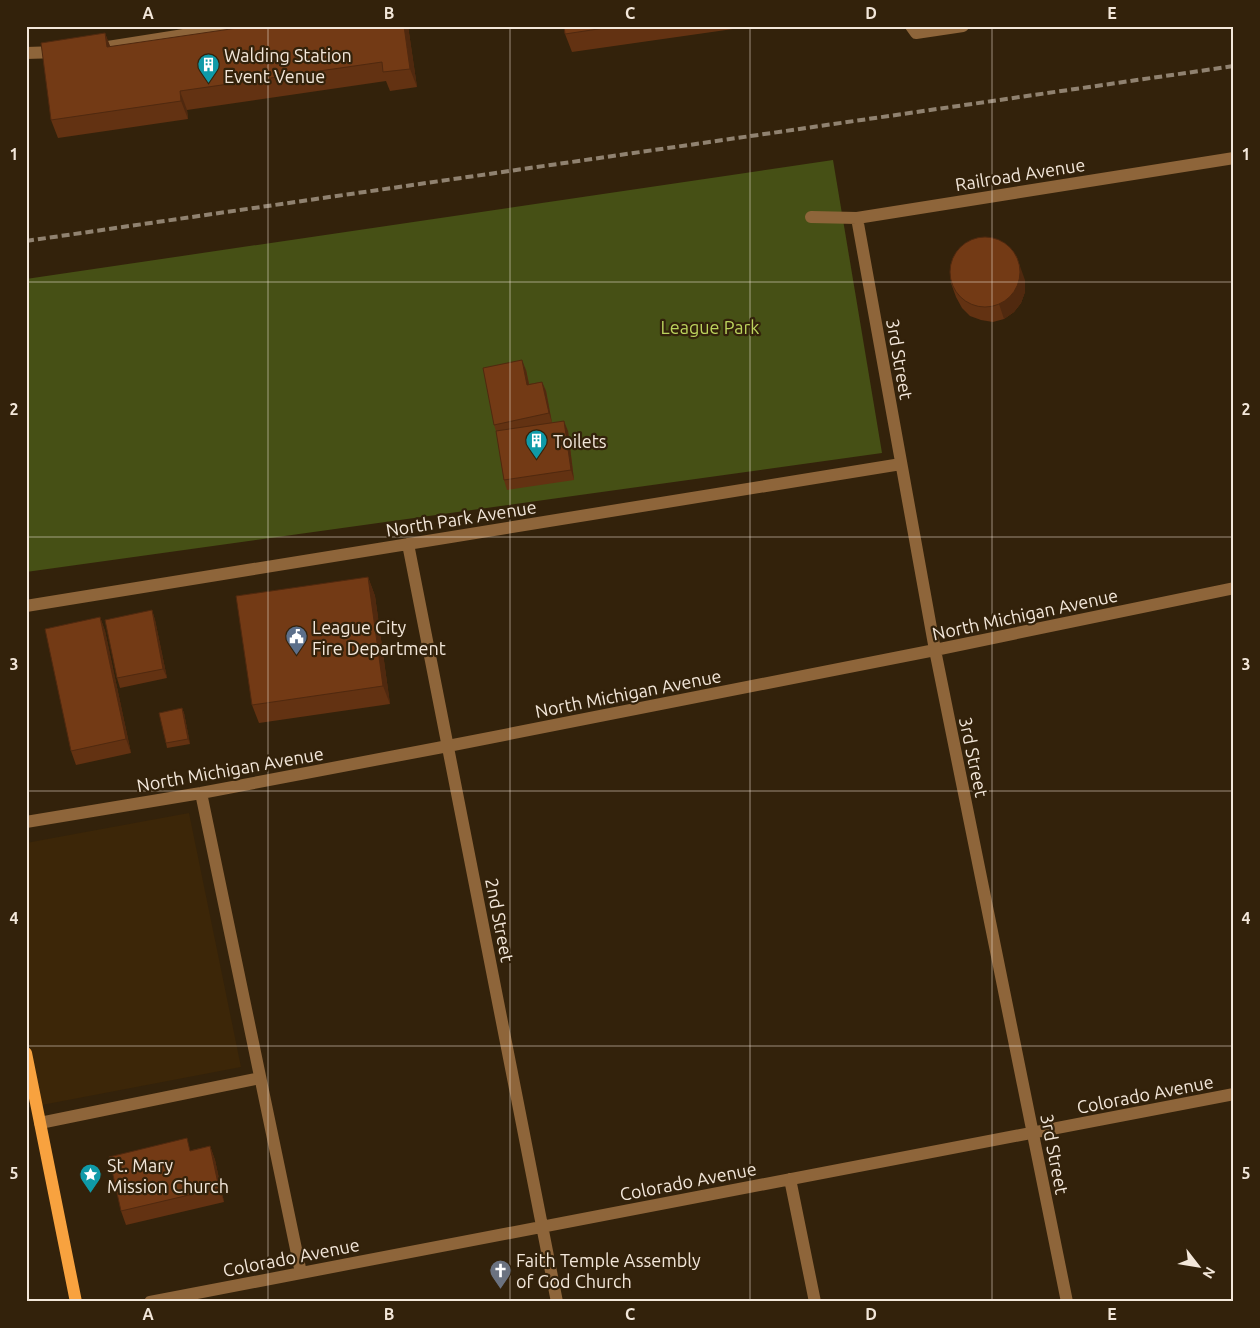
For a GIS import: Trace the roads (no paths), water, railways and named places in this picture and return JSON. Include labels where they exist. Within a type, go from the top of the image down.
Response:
[{"type":"main road","points":[[26,1053],[76,1302]]},
{"type":"street","points":[[26,54],[80,51],[241,26]]},
{"type":"street","points":[[911,26],[916,33],[963,26]]},
{"type":"street","name":"Railroad Avenue","points":[[811,217],[857,218],[1234,158]]},
{"type":"street","name":"3rd Street","points":[[857,218],[935,650],[1067,1302]]},
{"type":"street","name":"North Park Avenue","points":[[26,606],[901,464]]},
{"type":"street","name":"2nd Street","points":[[408,544],[557,1302]]},
{"type":"street","name":"North Michigan Avenue","points":[[26,822],[201,793],[448,746],[935,650],[1234,588]]},
{"type":"street","points":[[201,793],[301,1273]]},
{"type":"street","points":[[40,1123],[260,1078]]},
{"type":"street","name":"Colorado Avenue","points":[[150,1302],[1234,1094]]},
{"type":"street","points":[[790,1179],[815,1302]]},
{"type":"railway","points":[[26,241],[1234,66]]},
{"type":"place","name":"Walding Station Event Venue","points":[[208,84]]},
{"type":"place","name":"Toilets","points":[[537,460]]},
{"type":"place","name":"League City Fire Department","points":[[296,656]]},
{"type":"place","name":"St. Mary Mission Church","points":[[91,1194]]},
{"type":"place","name":"Faith Temple Assembly of God Church","points":[[500,1289]]},
{"type":"park label","name":"League Park","points":[[710,327]]}]
